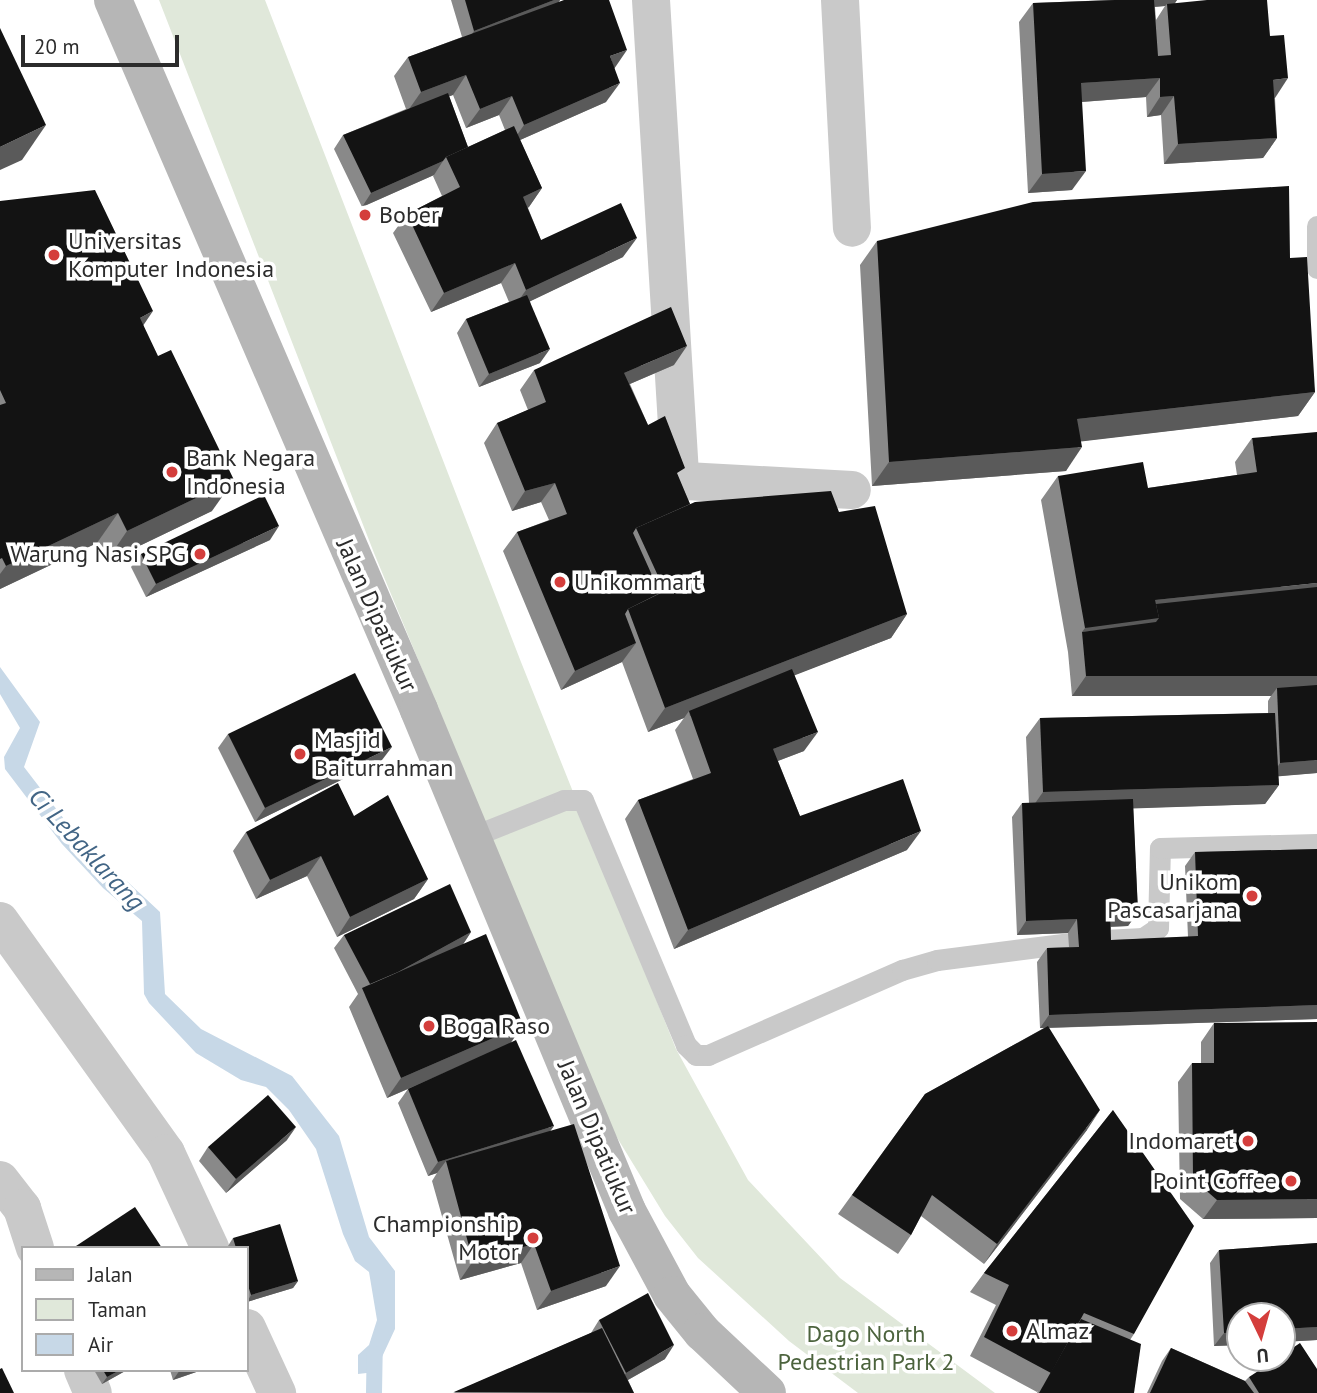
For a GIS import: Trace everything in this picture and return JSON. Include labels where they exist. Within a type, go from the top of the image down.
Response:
[{"type":"main road","name":"Jalan Dipatiukur","points":[[113,0],[471,837],[627,1211],[673,1295],[702,1332],[767,1393]]},
{"type":"street","points":[[651,0],[680,472],[687,481],[852,490]]},
{"type":"street","points":[[840,0],[852,229]]},
{"type":"street","points":[[0,921],[166,1153],[209,1246]]},
{"type":"street","points":[[0,1180],[22,1208],[34,1246]]},
{"type":"street","points":[[248,1330],[277,1393]]},
{"type":"street","points":[[84,1372],[93,1393]]},
{"type":"lane","points":[[1317,226],[1317,268]]},
{"type":"lane","points":[[471,837],[564,800],[583,800],[686,1045],[696,1055],[708,1055],[902,970],[937,960],[1069,943]]},
{"type":"lane","points":[[1101,940],[1143,938],[1158,928],[1160,848],[1317,844]]},
{"type":"green space","name":"Dago North Pedestrian Park 2","points":[[159,0],[265,0],[521,662],[676,1049],[748,1180],[840,1278],[995,1393],[858,1393],[789,1341],[698,1258],[665,1216],[613,1131],[374,553]]},
{"type":"water","points":[[0,667],[40,722],[24,767],[74,832],[160,912],[165,994],[201,1029],[292,1076],[339,1136],[369,1237],[395,1271],[395,1329],[375,1372],[358,1374],[358,1355],[369,1345],[377,1320],[369,1272],[355,1261],[343,1234],[316,1149],[289,1110],[266,1087],[241,1080],[196,1053],[149,1003],[144,994],[142,921],[103,888],[62,844],[5,769],[4,757],[20,728],[0,694]]},
{"type":"building","points":[[465,0],[554,0],[474,31]]},
{"type":"building","points":[[564,0],[609,0],[627,50],[610,56],[620,83],[524,125],[512,96],[480,109],[466,75],[421,92],[408,57]]},
{"type":"building","points":[[1154,0],[1158,56],[1171,55],[1167,4],[1207,0],[1267,0],[1270,36],[1284,35],[1288,78],[1273,80],[1277,138],[1178,144],[1174,96],[1160,97],[1160,78],[1081,83],[1086,171],[1042,174],[1033,3]]},
{"type":"building","points":[[0,28],[46,125],[0,147]]},
{"type":"building","points":[[448,93],[468,147],[371,193],[343,135]]},
{"type":"building","points":[[514,126],[542,188],[523,197],[541,240],[621,203],[637,238],[526,290],[515,263],[444,293],[407,214],[460,187],[446,157]]},
{"type":"building","points":[[1289,186],[1290,258],[1307,257],[1315,392],[1077,419],[1082,447],[889,462],[877,241],[1033,202]]},
{"type":"building","name":"Universitas Komputer Indonesia","points":[[95,190],[153,311],[140,318],[158,356],[171,350],[234,480],[127,531],[118,513],[6,566],[2,558],[0,559],[0,405],[6,403],[0,390],[0,201]]},
{"type":"building","points":[[527,295],[550,349],[489,374],[466,319]]},
{"type":"building","points":[[671,307],[687,346],[624,373],[648,425],[665,416],[685,468],[677,473],[690,504],[636,528],[633,533],[660,593],[628,609],[625,614],[636,643],[575,671],[517,532],[567,514],[555,483],[525,491],[497,423],[546,402],[534,370]]},
{"type":"building","points":[[1317,432],[1317,583],[1155,600],[1159,618],[1085,628],[1058,476],[1143,462],[1148,488],[1257,472],[1252,438]]},
{"type":"building","points":[[831,491],[839,512],[875,506],[907,614],[665,708],[628,609],[665,591],[636,528],[695,502]]},
{"type":"building","name":"Warung Nasi SPG","points":[[264,495],[279,526],[156,584],[141,554]]},
{"type":"building","points":[[1317,587],[1317,676],[1086,676],[1082,632],[1156,622],[1159,618],[1156,604]]},
{"type":"building","points":[[792,669],[818,732],[773,749],[800,816],[903,779],[921,831],[688,930],[638,800],[711,773],[689,711]]},
{"type":"building","name":"Masjid Baiturrahman","points":[[355,673],[392,747],[265,808],[228,734]]},
{"type":"building","points":[[1317,685],[1317,760],[1280,763],[1277,688]]},
{"type":"building","points":[[1275,713],[1279,785],[1043,792],[1040,718]]},
{"type":"building","points":[[338,783],[354,816],[388,795],[428,879],[350,917],[321,856],[270,880],[246,832]]},
{"type":"building","name":"Unikom Pascasarjana","points":[[1133,799],[1138,912],[1110,914],[1111,940],[1198,936],[1195,852],[1317,849],[1317,1005],[1049,1015],[1047,948],[1079,947],[1077,919],[1026,921],[1022,803]]},
{"type":"building","points":[[450,884],[471,932],[398,972],[370,984],[344,935]]},
{"type":"building","name":"Boga Raso","points":[[486,934],[523,1025],[401,1078],[362,988]]},
{"type":"building","name":"Indomaret","points":[[1317,1022],[1317,1199],[1217,1200],[1193,1179],[1192,1063],[1214,1063],[1214,1023]]},
{"type":"building","points":[[1048,1026],[1100,1110],[997,1244],[932,1195],[911,1235],[852,1195],[925,1094]]},
{"type":"building","points":[[516,1040],[554,1126],[438,1162],[408,1089]]},
{"type":"building","points":[[268,1095],[296,1127],[236,1179],[208,1147]]},
{"type":"building","points":[[1113,1110],[1194,1226],[1134,1334],[1084,1313],[1051,1373],[984,1337],[1009,1285],[984,1273]]},
{"type":"building","points":[[574,1124],[620,1266],[551,1291],[534,1244],[473,1261],[446,1161]]},
{"type":"building","points":[[135,1207],[161,1246],[76,1246]]},
{"type":"building","points":[[280,1224],[298,1281],[251,1295],[248,1285],[248,1246],[235,1246],[233,1238]]},
{"type":"building","points":[[1317,1243],[1317,1327],[1296,1328],[1296,1302],[1226,1302],[1224,1333],[1219,1250]]},
{"type":"building","points":[[648,1293],[674,1345],[626,1373],[599,1320]]},
{"type":"building","points":[[1081,1319],[1141,1344],[1134,1393],[1039,1393]]},
{"type":"building","points":[[602,1328],[634,1393],[454,1392]]},
{"type":"building","points":[[1300,1343],[1317,1369],[1317,1393],[1259,1393],[1249,1377],[1257,1372],[1296,1372],[1296,1346]]},
{"type":"building","points":[[1171,1348],[1245,1381],[1254,1393],[1150,1393]]},
{"type":"building","points":[[2,1368],[14,1393],[0,1393]]},
{"type":"waterway","name":"Ci Lebaklarang","points":[[374,1393],[375,1354]]},
{"type":"place","name":"Bober","points":[[365,215]]},
{"type":"place","name":"Universitas Komputer Indonesia","points":[[54,255]]},
{"type":"place","name":"Bank Negara Indonesia","points":[[172,472]]},
{"type":"place","name":"Warung Nasi SPG","points":[[200,554]]},
{"type":"place","name":"Unikommart","points":[[560,582]]},
{"type":"place","name":"Masjid Baiturrahman","points":[[300,754]]},
{"type":"place","name":"Unikom Pascasarjana","points":[[1252,896]]},
{"type":"place","name":"Boga Raso","points":[[429,1026]]},
{"type":"place","name":"Indomaret","points":[[1248,1141]]},
{"type":"place","name":"Point Coffee","points":[[1291,1181]]},
{"type":"place","name":"Championship Motor","points":[[533,1238]]},
{"type":"place","name":"Almaz","points":[[1012,1331]]}]
